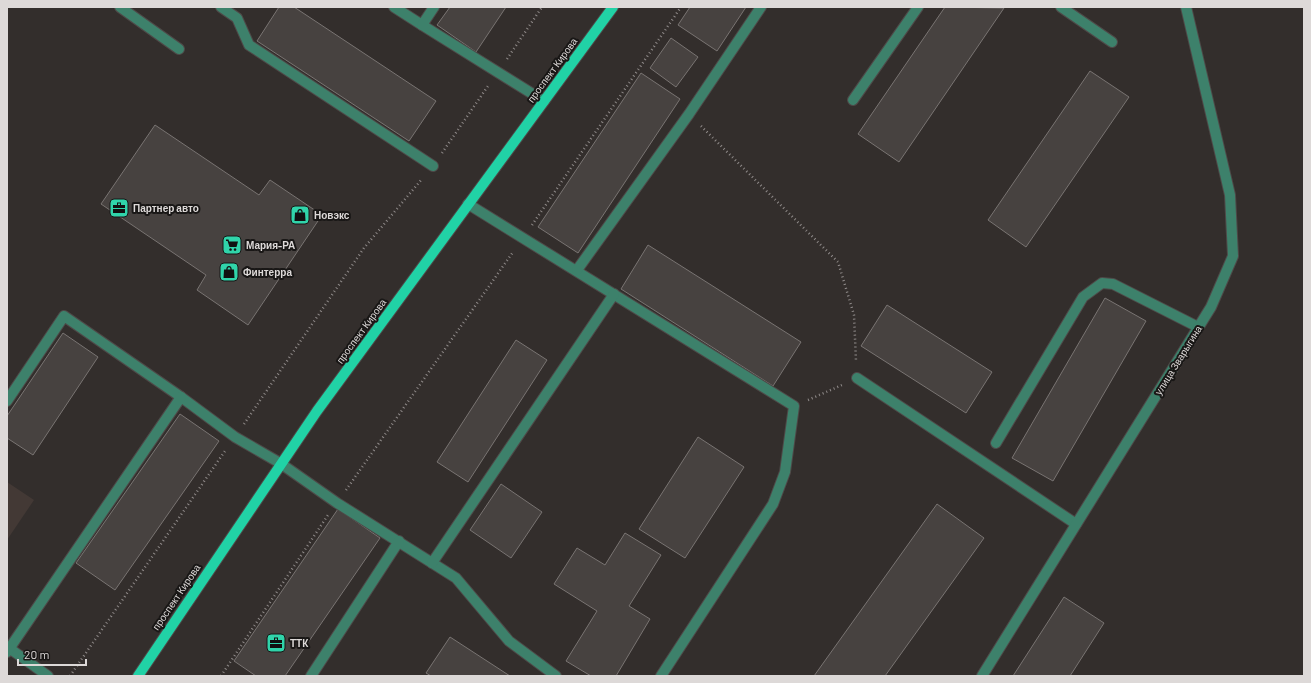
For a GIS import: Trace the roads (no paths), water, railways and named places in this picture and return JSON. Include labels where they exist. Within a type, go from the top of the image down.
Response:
[{"type":"main road","name":"проспект Кирова","points":[[138,676],[280,464],[613,7]]},
{"type":"street","points":[[120,7],[179,50]]},
{"type":"street","points":[[221,7],[237,18],[249,45],[433,166]]},
{"type":"street","points":[[394,7],[544,101]]},
{"type":"street","points":[[422,25],[434,7]]},
{"type":"street","points":[[577,270],[689,114],[761,7]]},
{"type":"street","points":[[853,100],[918,7]]},
{"type":"street","points":[[1061,7],[1112,42]]},
{"type":"street","name":"улица Зварыгина","points":[[982,676],[1211,307],[1233,256],[1230,196],[1186,7]]},
{"type":"street","points":[[468,204],[577,270],[794,406],[785,472],[772,504],[661,676]]},
{"type":"street","points":[[996,443],[1082,297],[1102,283],[1113,284],[1198,328]]},
{"type":"street","points":[[432,563],[614,294]]},
{"type":"street","points":[[7,401],[64,316],[181,397],[235,437],[280,464],[337,503],[456,578],[510,641],[556,676]]},
{"type":"street","points":[[857,378],[1076,524]]},
{"type":"street","points":[[48,676],[8,650],[181,397]]},
{"type":"street","points":[[311,676],[399,541]]},
{"type":"place","name":"Партнер авто","points":[[119,208]]},
{"type":"place","name":"Новэкс","points":[[300,215]]},
{"type":"place","name":"Мария-РА","points":[[232,245]]},
{"type":"place","name":"Финтерра","points":[[229,272]]},
{"type":"place","name":"ТТК","points":[[276,643]]}]
